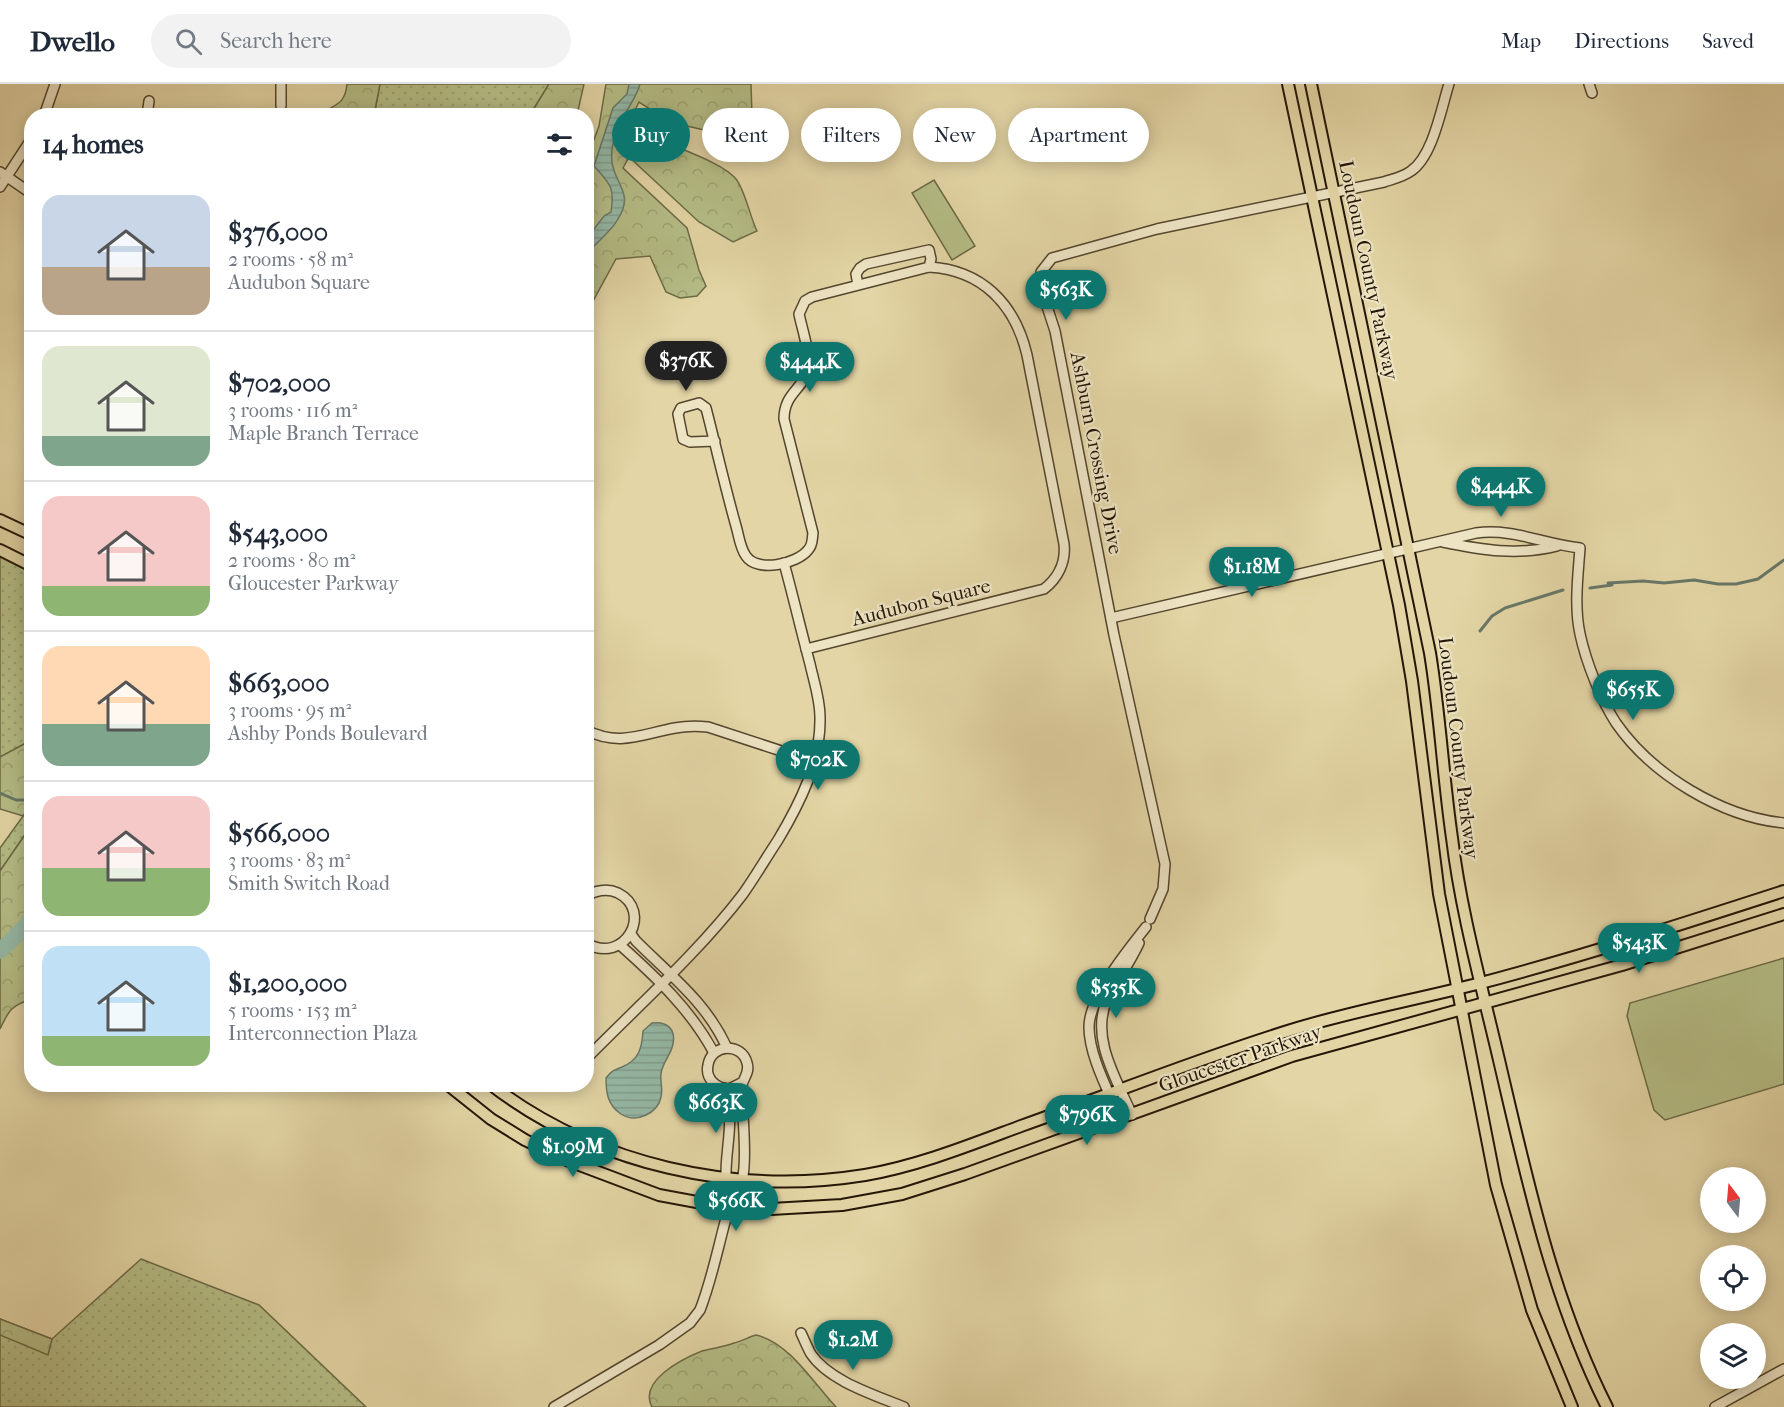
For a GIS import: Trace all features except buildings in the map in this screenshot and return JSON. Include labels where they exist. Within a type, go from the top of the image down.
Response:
[{"type":"main road","name":"Loudoun County Parkway","points":[[1288,84],[1399,605],[1409,662],[1433,855],[1487,1146],[1505,1221],[1532,1310],[1572,1407]]},
{"type":"main road","name":"Loudoun County Parkway","points":[[1311,84],[1436,686],[1455,858],[1485,1003],[1538,1222],[1566,1312],[1607,1407]]},
{"type":"main road","points":[[0,520],[24,531]]},
{"type":"main road","points":[[0,550],[24,562]]},
{"type":"main road","name":"Gloucester Parkway","points":[[502,1092],[539,1118],[605,1148],[641,1161],[684,1172],[726,1178],[814,1180],[866,1174],[894,1168],[968,1145],[1291,1030],[1481,983],[1632,940],[1784,891]]},
{"type":"main road","name":"Gloucester Parkway","points":[[457,1092],[491,1119],[525,1140],[569,1161],[659,1195],[729,1208],[842,1205],[893,1196],[965,1174],[1292,1056],[1622,965],[1784,914]]},
{"type":"street","points":[[47,108],[55,84]]},
{"type":"street","points":[[281,84],[281,106]]},
{"type":"street","name":"Ashburn Crossing Drive","points":[[1150,919],[1163,889],[1165,864],[1111,618],[1055,331],[1041,288],[1041,272],[1052,258],[1157,229],[1394,179],[1411,171],[1427,151],[1449,84]]},
{"type":"street","points":[[148,108],[149,101]]},
{"type":"street","points":[[0,187],[4,174],[24,148]]},
{"type":"street","points":[[4,174],[24,188]]},
{"type":"street","points":[[715,441],[690,442],[683,439],[678,414],[681,408],[699,403],[706,408],[715,441],[742,550],[747,558],[755,565],[773,565],[803,556],[812,544],[813,533],[784,419],[784,406],[808,370],[799,314],[805,301],[812,297],[929,267],[931,259],[929,250],[866,264],[856,274],[858,285]]},
{"type":"street","name":"Audubon Square","points":[[806,649],[1044,589],[1052,583],[1065,554],[1026,348],[1018,329],[1002,302],[986,286],[969,275],[957,271],[929,267]]},
{"type":"street","points":[[1111,618],[1489,531],[1518,534],[1559,546],[1580,548],[1577,597],[1580,633],[1590,664],[1616,723],[1636,747],[1675,781],[1737,814],[1760,821],[1784,824]]},
{"type":"street","points":[[1441,542],[1505,552],[1542,550],[1559,546]]},
{"type":"street","points":[[594,1051],[671,974],[744,892],[789,821],[815,762],[820,727],[819,704],[784,563]]},
{"type":"street","points":[[594,732],[609,738],[627,739],[672,728],[708,727],[815,762]]},
{"type":"street","points":[[594,893],[604,890],[621,895],[632,909],[634,917],[631,934],[620,945],[602,949],[594,946]]},
{"type":"street","points":[[1120,1119],[1091,1044],[1090,1020],[1095,1004],[1119,962],[1146,927],[1130,962],[1107,1000],[1101,1020],[1102,1040],[1132,1115]]},
{"type":"street","points":[[631,934],[694,996],[711,1017],[727,1048]]},
{"type":"street","points":[[620,945],[661,984],[696,1023],[714,1053]]},
{"type":"street","points":[[554,1407],[660,1345],[690,1323],[702,1304],[729,1208],[743,1179],[743,1082],[747,1074],[746,1059],[739,1052],[727,1048],[714,1053],[709,1060],[708,1074],[712,1082],[724,1088],[734,1088],[743,1082]]},
{"type":"street","points":[[724,1088],[729,1103],[730,1120],[726,1178],[729,1208]]},
{"type":"street","points":[[801,1333],[819,1364],[847,1383],[904,1407]]},
{"type":"street","points":[[1715,1407],[1784,1369]]},
{"type":"green space","points":[[347,84],[380,84],[375,108],[331,108],[341,101]]},
{"type":"green space","points":[[380,84],[549,84],[534,108],[376,108]]},
{"type":"green space","points":[[549,84],[584,84],[579,108],[534,108]]},
{"type":"green space","points":[[606,84],[751,84],[752,108],[702,108],[702,130],[690,127],[690,108],[648,108],[639,102],[636,108],[612,108],[612,162],[626,162],[623,168],[687,228],[706,286],[697,296],[680,298],[666,292],[650,256],[616,259],[594,299],[594,139],[599,126]]},
{"type":"green space","points":[[690,153],[702,158],[702,162],[711,162],[720,166],[729,172],[739,184],[757,231],[733,242],[699,222],[634,162],[690,162]]},
{"type":"green space","points":[[934,180],[975,246],[952,260],[912,193]]},
{"type":"green space","points":[[0,556],[24,569],[24,744],[0,757]]},
{"type":"green space","points":[[24,744],[23,816],[0,809],[0,757]]},
{"type":"green space","points":[[24,815],[24,836],[0,871],[0,848]]},
{"type":"green space","points":[[24,836],[24,1002],[11,1010],[0,1029],[0,871]]},
{"type":"green space","points":[[1784,958],[1784,1084],[1665,1120],[1654,1110],[1627,1016],[1630,1003]]},
{"type":"green space","points":[[141,1259],[259,1305],[366,1407],[0,1407],[0,1319],[52,1339]]},
{"type":"green space","points":[[0,1319],[52,1339],[48,1355],[0,1335]]},
{"type":"green space","points":[[756,1335],[768,1339],[790,1355],[836,1407],[652,1407],[649,1397],[651,1388],[664,1372],[674,1365],[702,1351]]},
{"type":"shaded area","points":[[629,84],[640,84],[628,108],[613,108],[627,94]]},
{"type":"shaded area","points":[[612,111],[611,157],[615,174],[623,191],[624,204],[615,223],[594,246],[594,229],[604,216],[611,212],[612,191],[594,166]]},
{"type":"shaded area","points":[[652,1023],[662,1023],[669,1027],[674,1039],[662,1070],[661,1097],[656,1108],[646,1115],[627,1117],[617,1111],[611,1103],[607,1094],[606,1078],[636,1057],[642,1043],[643,1031]]},
{"type":"waterway","points":[[1608,583],[1643,581],[1664,583],[1694,580],[1736,584],[1758,579],[1784,560]]},
{"type":"waterway","points":[[1590,588],[1612,585]]},
{"type":"waterway","points":[[1480,631],[1492,616],[1505,608],[1563,590]]},
{"type":"waterway","points":[[0,793],[16,800],[24,800]]},
{"type":"waterway","points":[[0,951],[24,928]]}]
